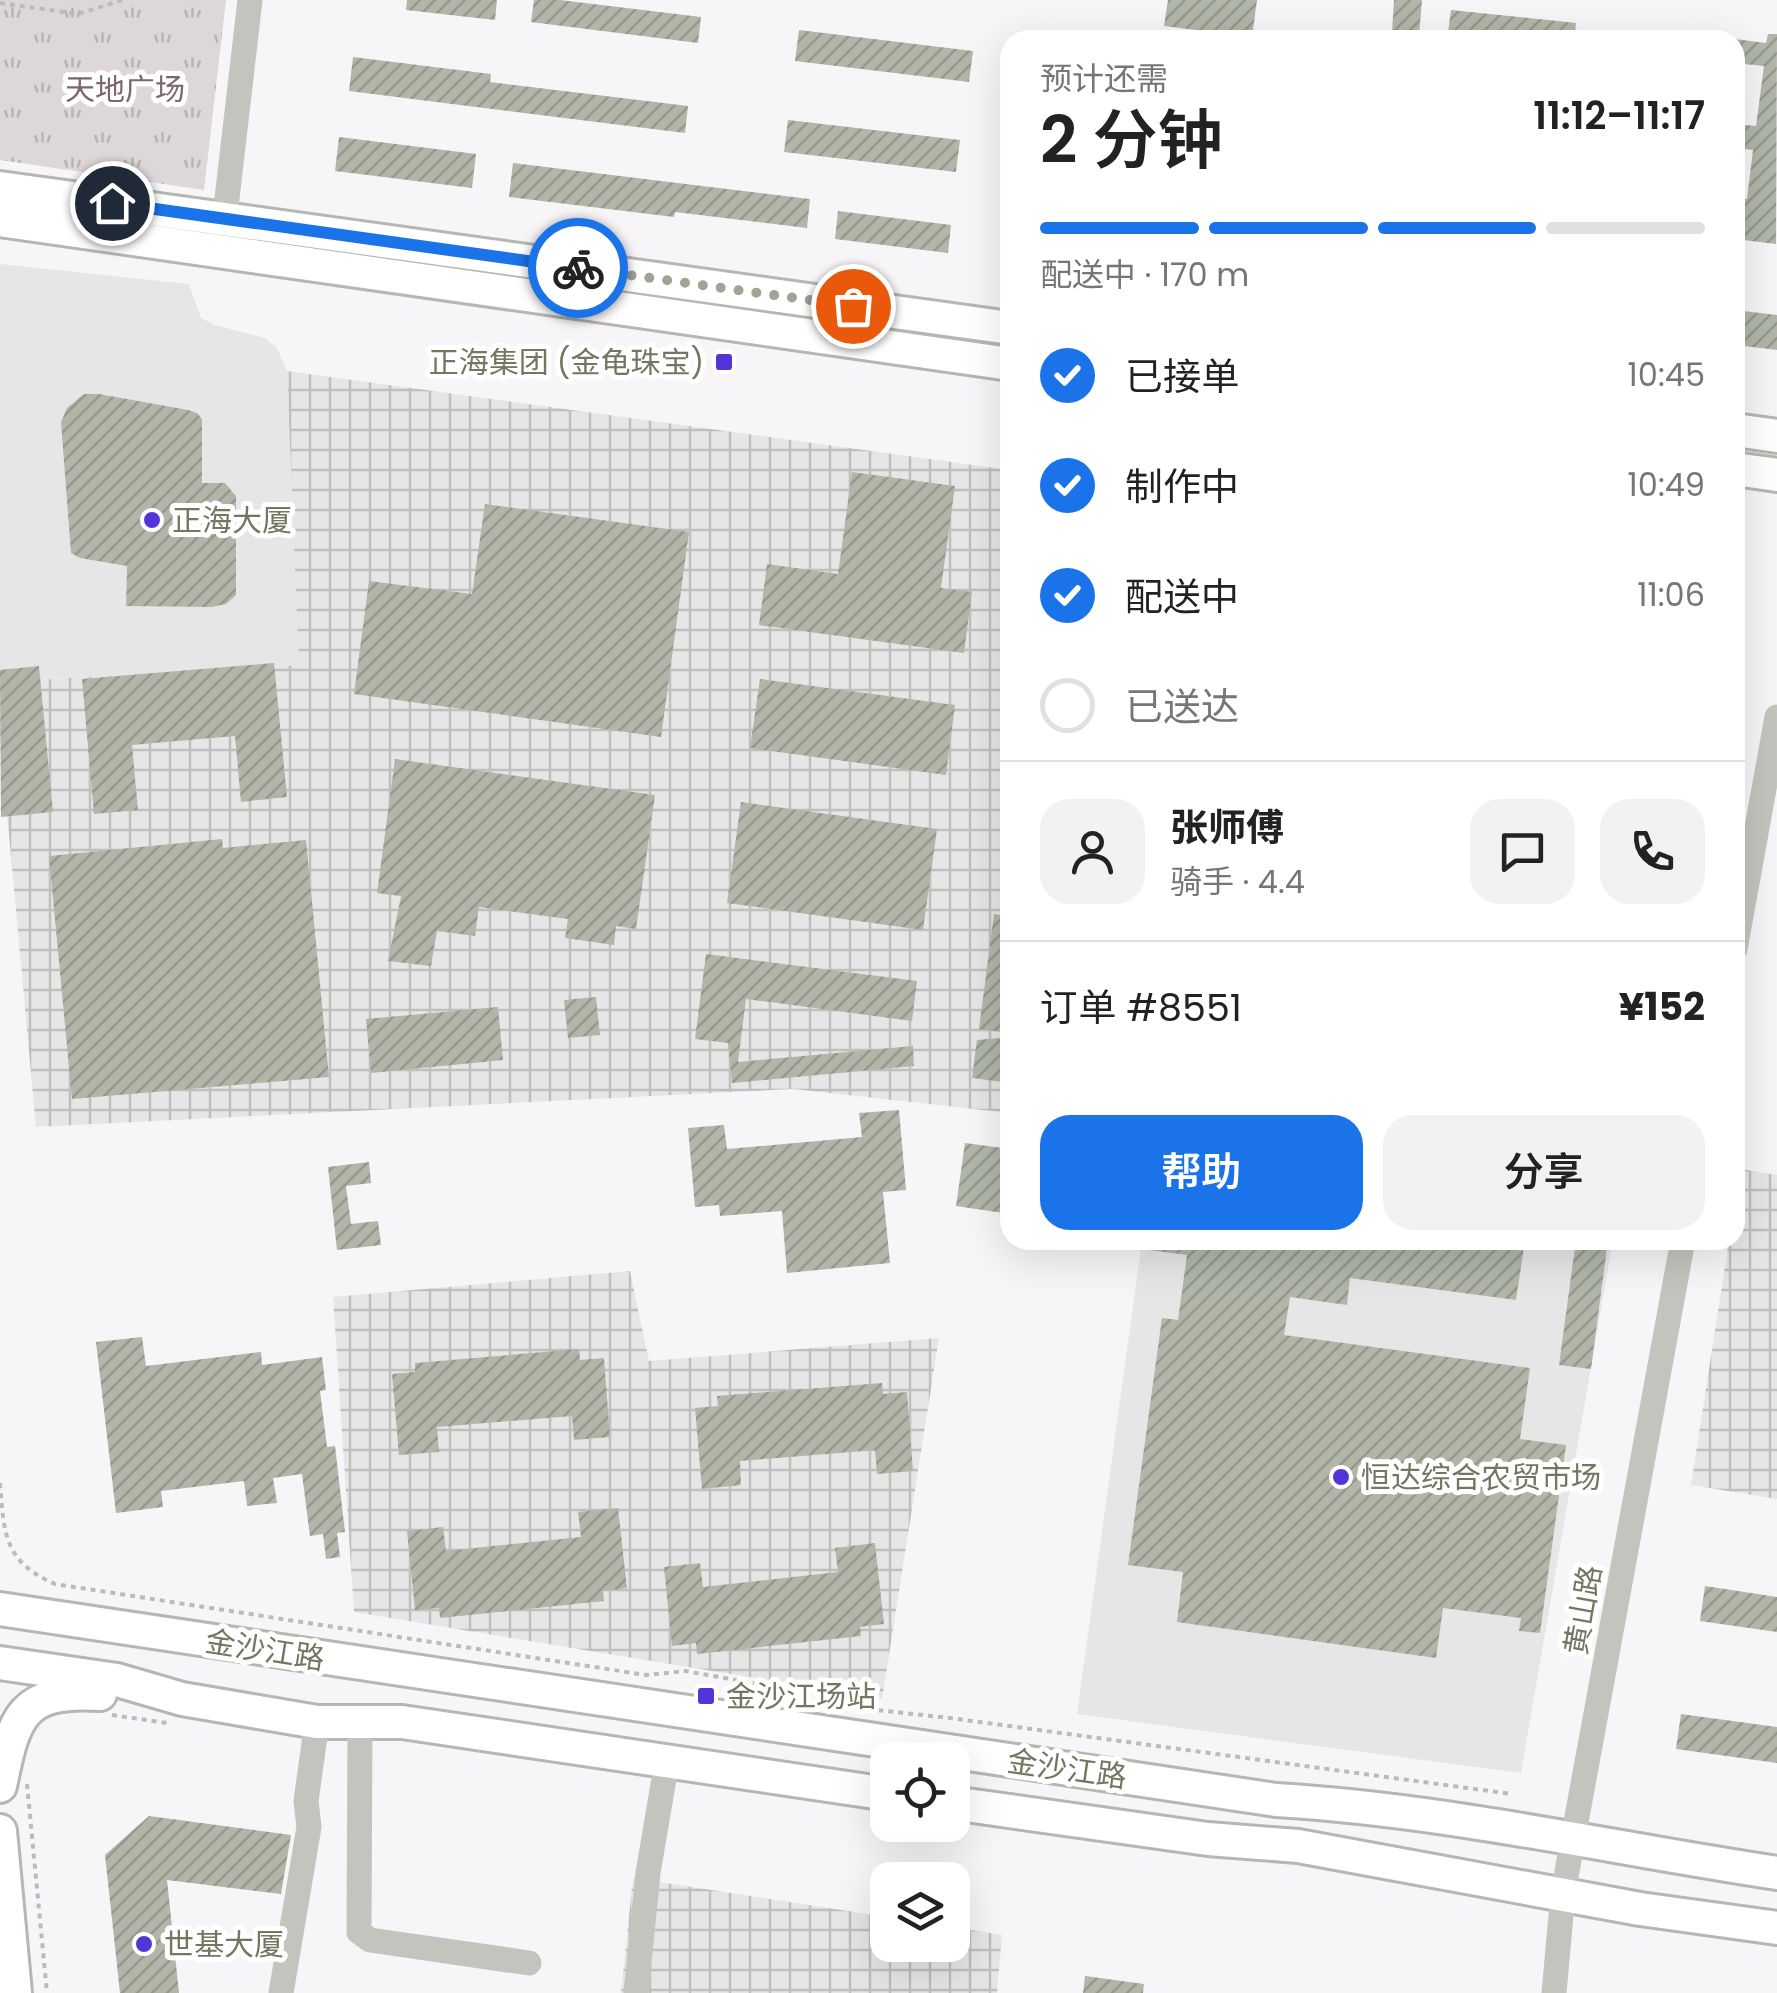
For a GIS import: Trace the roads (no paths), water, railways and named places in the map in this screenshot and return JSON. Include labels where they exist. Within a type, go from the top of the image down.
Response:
[{"type":"main road","points":[[0,188],[223,234],[1000,362]]},
{"type":"main road","points":[[0,220],[223,234],[1000,327]]},
{"type":"main road","points":[[1745,431],[1777,436]]},
{"type":"main road","points":[[1745,470],[1777,475]]},
{"type":"main road","name":"金沙江路","points":[[0,1609],[1257,1797],[1362,1805],[1498,1824],[1777,1873]]},
{"type":"main road","name":"金沙江路","points":[[0,1664],[117,1680],[180,1712],[318,1722],[402,1722],[870,1791]]},
{"type":"main road","points":[[13,1776],[8,1746],[18,1720],[28,1706],[45,1697],[81,1693],[180,1712]]},
{"type":"main road","name":"金沙江路","points":[[970,1806],[1208,1839],[1298,1846],[1640,1909],[1777,1928]]},
{"type":"main road","points":[[0,1831],[14,1993]]},
{"type":"street","points":[[223,234],[250,0]]},
{"type":"street","points":[[1745,894],[1777,716]]},
{"type":"street","name":"黄山路","points":[[1554,1993],[1563,1893],[1680,1250]]},
{"type":"street","points":[[281,1993],[309,1827],[306,1801],[318,1722]]},
{"type":"street","points":[[360,1722],[359,1932],[370,1940],[529,1962]]},
{"type":"street","points":[[636,1993],[648,1873],[666,1760]]},
{"type":"place","name":"正海集团 (金龟珠宝)","points":[[724,362]]},
{"type":"place","name":"正海大厦","points":[[152,520]]},
{"type":"place","name":"恒达综合农贸市场","points":[[1341,1477]]},
{"type":"place","name":"金沙江场站","points":[[706,1696]]},
{"type":"place","name":"世基大厦","points":[[144,1944]]},
{"type":"park label","name":"天地广场","points":[[125,89]]}]
